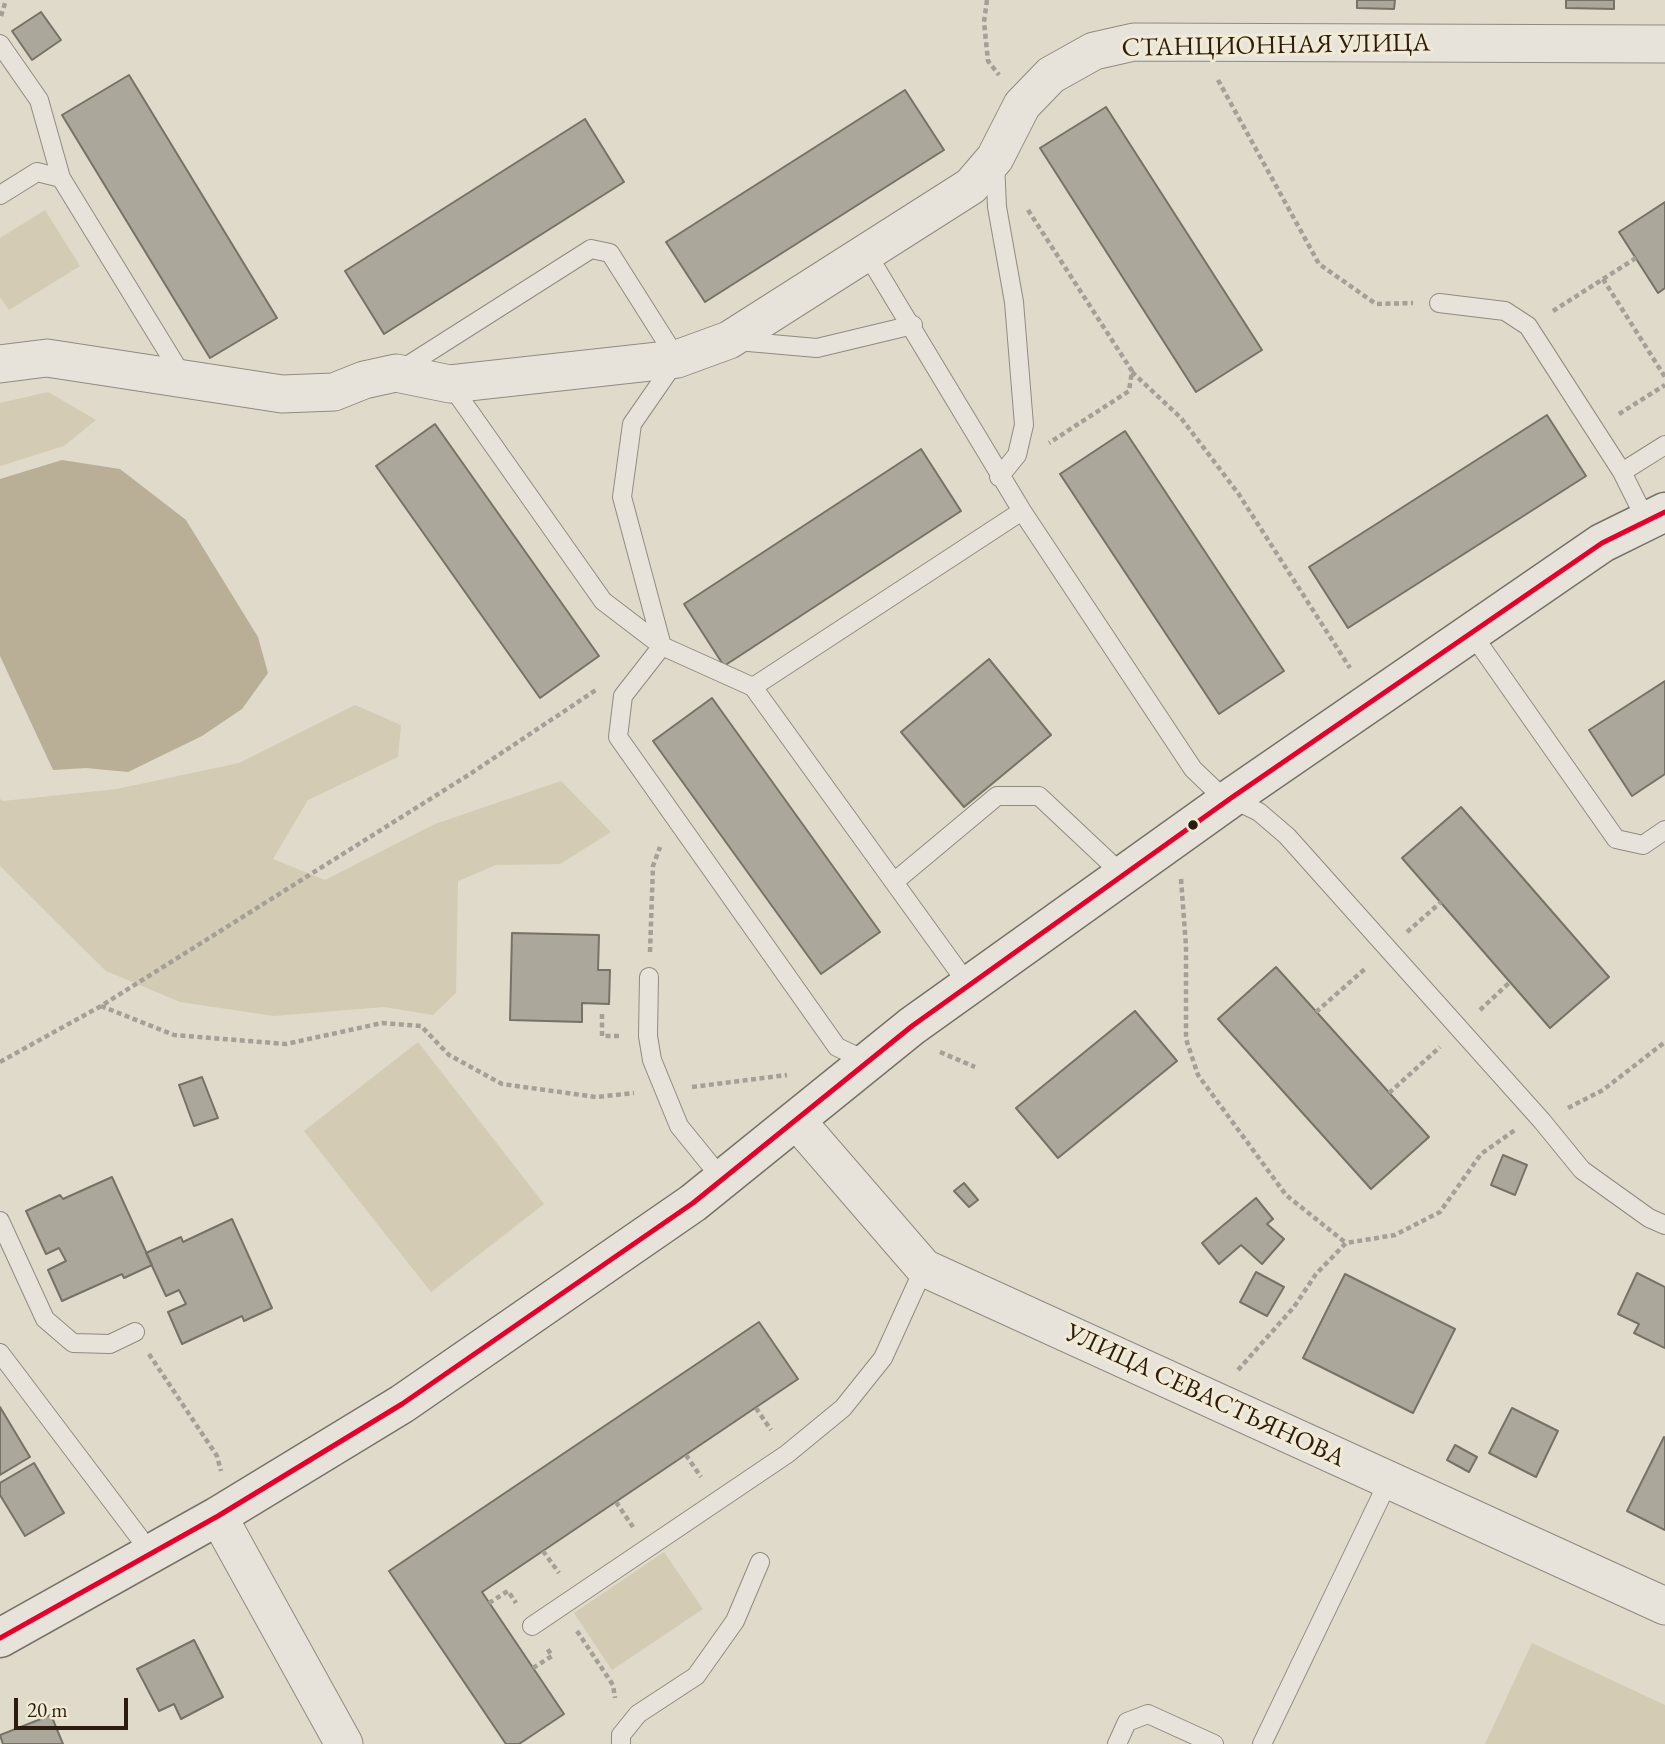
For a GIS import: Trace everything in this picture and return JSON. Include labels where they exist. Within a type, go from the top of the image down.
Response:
[{"type":"street","name":"СТАНЦИОННАЯ УЛИЦА","points":[[0,364],[47,358],[282,394],[334,392],[364,380],[396,373],[450,384],[677,359],[729,340],[971,186],[995,158],[1022,105],[1051,75],[1094,51],[1134,42],[1665,44]]},
{"type":"street","points":[[0,1638],[218,1516],[402,1404],[722,1179],[867,1061],[1231,798],[1470,631],[1602,543],[1656,516]]},
{"type":"street","name":"УЛИЦА СЕВАСТЬЯНОВА","points":[[796,1120],[924,1268],[1665,1606]]},
{"type":"street","points":[[218,1516],[344,1744]]},
{"type":"lane","points":[[0,44],[39,100],[61,178],[185,380]]},
{"type":"lane","points":[[995,158],[997,207],[1014,302],[1024,425],[1017,455],[999,477]]},
{"type":"lane","points":[[0,195],[37,172],[61,178]]},
{"type":"lane","points":[[396,373],[591,249],[610,253],[677,359],[632,424],[622,496],[662,646]]},
{"type":"lane","points":[[866,252],[913,325],[999,477],[1193,769],[1216,791],[1259,812],[1287,836],[1542,1121],[1582,1170],[1649,1218],[1665,1225]]},
{"type":"lane","points":[[1438,303],[1505,312],[1528,326],[1622,472],[1656,516]]},
{"type":"lane","points":[[729,340],[817,348],[913,325]]},
{"type":"lane","points":[[450,384],[603,601],[662,646],[753,687],[969,986]]},
{"type":"lane","points":[[1622,472],[1665,445]]},
{"type":"lane","points":[[753,687],[1022,511]]},
{"type":"lane","points":[[1470,631],[1616,839],[1643,845],[1665,830]]},
{"type":"lane","points":[[662,646],[623,696],[618,737],[837,1047],[867,1061]]},
{"type":"lane","points":[[894,882],[997,796],[1039,796],[1123,875]]},
{"type":"lane","points":[[649,977],[648,1036],[663,1090],[679,1126],[722,1179]]},
{"type":"lane","points":[[0,1221],[45,1319],[73,1343],[110,1344],[135,1332]]},
{"type":"lane","points":[[532,1626],[787,1454],[843,1408],[883,1359],[924,1268]]},
{"type":"lane","points":[[0,1353],[139,1537],[148,1554]]},
{"type":"lane","points":[[1262,1744],[1389,1480]]},
{"type":"lane","points":[[621,1740],[638,1714],[696,1676],[735,1621],[760,1562]]},
{"type":"lane","points":[[1117,1744],[1127,1722],[1148,1714],[1214,1744]]},
{"type":"path","points":[[0,18],[6,0]]},
{"type":"path","points":[[987,0],[984,22],[988,61],[1022,105]]},
{"type":"path","points":[[1198,43],[1319,264],[1376,303],[1438,303]]},
{"type":"path","points":[[995,158],[1132,371],[1181,418],[1238,493],[1371,701]]},
{"type":"path","points":[[1528,326],[1636,258]]},
{"type":"path","points":[[1603,279],[1665,377]]},
{"type":"path","points":[[999,477],[1129,391],[1132,371]]},
{"type":"path","points":[[1594,430],[1665,385]]},
{"type":"path","points":[[0,1062],[101,1006],[470,774],[606,684]]},
{"type":"path","points":[[649,977],[653,866],[672,813]]},
{"type":"path","points":[[1180,867],[1186,946],[1186,1039],[1198,1075],[1286,1195],[1346,1243]]},
{"type":"path","points":[[101,1006],[174,1035],[286,1044],[382,1023],[421,1026],[449,1055],[502,1084],[596,1097],[785,1076]]},
{"type":"path","points":[[1209,1398],[1250,1358],[1294,1307],[1316,1274],[1346,1243],[1395,1236],[1440,1212],[1481,1154],[1508,1133],[1542,1121],[1603,1090],[1665,1042]]},
{"type":"path","points":[[938,1051],[975,1068]]},
{"type":"path","points":[[135,1332],[217,1456]]},
{"type":"path","points":[[561,1607],[613,1685],[621,1740]]},
{"type":"shaded area","points":[[45,210],[80,266],[9,310],[0,297],[0,238]]},
{"type":"shaded area","points":[[48,392],[96,420],[64,446],[0,466],[0,403]]},
{"type":"shaded area","points":[[62,460],[120,469],[186,520],[258,637],[268,673],[242,709],[202,736],[128,772],[86,768],[53,770],[0,656],[0,479]]},
{"type":"shaded area","points":[[355,705],[401,725],[398,757],[308,800],[273,859],[325,880],[435,824],[561,781],[611,832],[560,864],[496,865],[458,881],[456,993],[433,1015],[384,1007],[274,1016],[180,1002],[106,971],[0,866],[0,799],[3,801],[117,789],[239,763]]},
{"type":"shaded area","points":[[418,1042],[544,1204],[431,1292],[304,1131]]},
{"type":"shaded area","points":[[664,1552],[703,1609],[612,1670],[574,1613]]},
{"type":"shaded area","points":[[1532,1643],[1665,1705],[1665,1744],[1485,1744]]},
{"type":"building","points":[[1357,0],[1395,0],[1394,9],[1357,8]]},
{"type":"building","points":[[1566,0],[1614,0],[1614,9],[1566,8]]},
{"type":"building","points":[[41,12],[61,40],[32,60],[12,31]]},
{"type":"building","points":[[129,75],[277,318],[210,358],[62,115]]},
{"type":"building","points":[[905,90],[944,150],[705,302],[666,242]]},
{"type":"building","points":[[1106,107],[1262,350],[1196,392],[1040,148]]},
{"type":"building","points":[[585,119],[624,182],[384,334],[345,271]]},
{"type":"building","points":[[1665,202],[1665,288],[1658,293],[1619,232]]},
{"type":"building","points":[[1547,415],[1586,476],[1348,628],[1309,567]]},
{"type":"building","points":[[435,424],[599,656],[540,698],[376,466]]},
{"type":"building","points":[[1125,431],[1284,671],[1219,714],[1060,474]]},
{"type":"building","points":[[921,449],[961,511],[724,666],[684,604]]},
{"type":"building","points":[[989,659],[1051,735],[964,807],[901,732]]},
{"type":"building","points":[[1665,681],[1665,774],[1632,796],[1589,730]]},
{"type":"building","points":[[712,698],[880,932],[821,974],[653,741]]},
{"type":"building","points":[[1461,807],[1609,977],[1550,1028],[1402,858]]},
{"type":"building","points":[[512,933],[599,935],[598,970],[610,970],[609,1004],[582,1003],[582,1022],[510,1020]]},
{"type":"building","points":[[1276,967],[1429,1137],[1371,1189],[1218,1019]]},
{"type":"building","points":[[1135,1011],[1177,1061],[1058,1158],[1016,1108]]},
{"type":"building","points":[[202,1077],[218,1118],[194,1126],[179,1085]]},
{"type":"building","points":[[1503,1155],[1527,1165],[1515,1195],[1491,1185]]},
{"type":"building","points":[[112,1177],[152,1265],[124,1278],[122,1274],[62,1301],[48,1270],[66,1261],[59,1248],[46,1254],[26,1211],[60,1195],[63,1199]]},
{"type":"building","points":[[964,1183],[978,1200],[969,1207],[954,1191]]},
{"type":"building","points":[[1256,1198],[1273,1219],[1267,1224],[1284,1239],[1262,1264],[1241,1245],[1219,1264],[1202,1243]]},
{"type":"building","points":[[232,1219],[272,1308],[244,1321],[242,1316],[182,1344],[168,1312],[186,1304],[179,1290],[166,1296],[146,1253],[181,1237],[183,1242]]},
{"type":"building","points":[[1256,1272],[1284,1287],[1267,1316],[1240,1302]]},
{"type":"building","points":[[1637,1273],[1665,1287],[1665,1348],[1634,1333],[1639,1324],[1618,1314]]},
{"type":"building","points":[[1345,1274],[1455,1329],[1413,1413],[1303,1358]]},
{"type":"building","points":[[759,1322],[798,1379],[482,1592],[564,1714],[519,1744],[506,1744],[389,1571]]},
{"type":"building","points":[[0,1407],[30,1457],[0,1475]]},
{"type":"building","points":[[1512,1408],[1558,1431],[1536,1477],[1489,1453]]},
{"type":"building","points":[[1665,1438],[1665,1530],[1627,1511]]},
{"type":"building","points":[[1455,1445],[1477,1457],[1469,1472],[1447,1460]]},
{"type":"building","points":[[34,1463],[64,1513],[25,1536],[0,1495],[0,1483]]},
{"type":"building","points":[[194,1640],[223,1697],[181,1719],[174,1704],[159,1711],[137,1669]]},
{"type":"building","points":[[51,1715],[63,1744],[3,1744],[0,1735]]},
{"type":"transit line","points":[[0,1638],[218,1516],[402,1404],[693,1203],[912,1026],[1231,798],[1602,543],[1665,512]]}]
